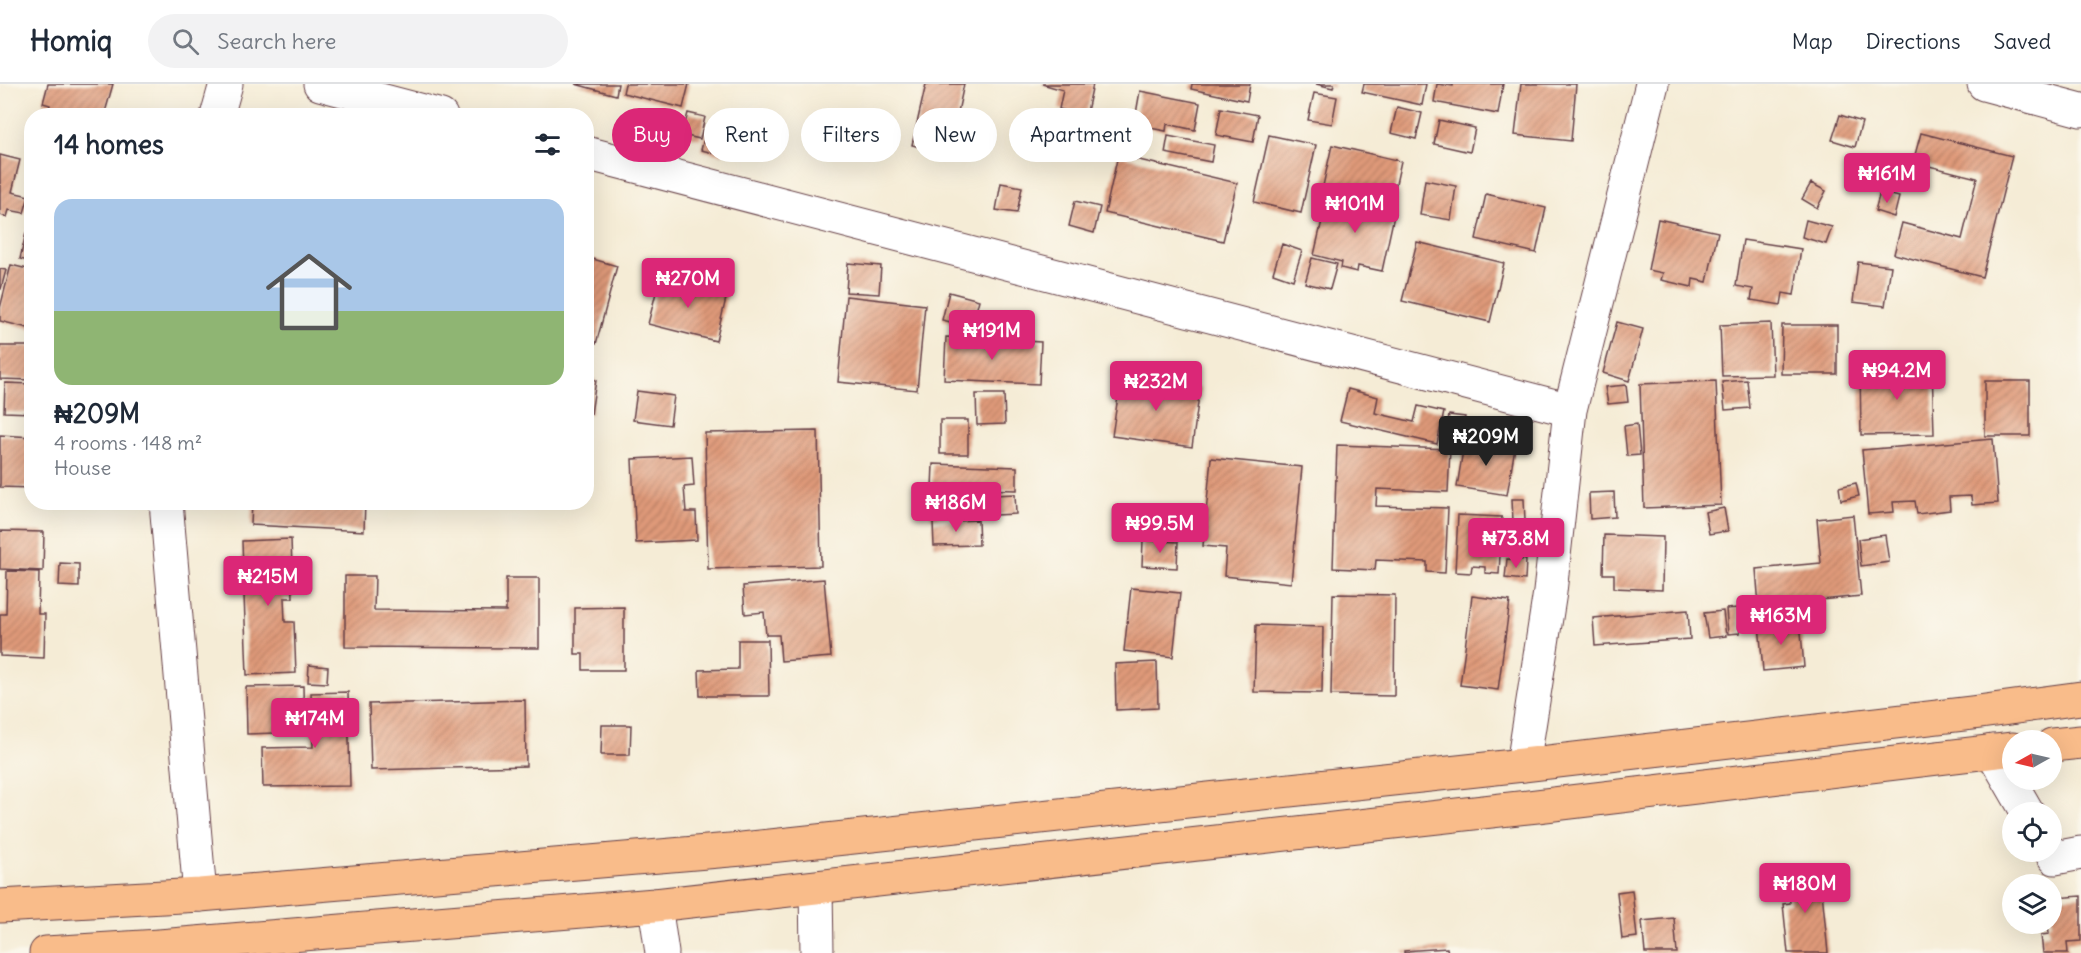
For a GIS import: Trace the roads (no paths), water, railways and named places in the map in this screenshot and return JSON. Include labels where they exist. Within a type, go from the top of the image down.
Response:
[{"type":"main road","points":[[0,906],[200,895],[742,849],[1523,765],[1972,713],[2081,698]]},
{"type":"main road","points":[[2062,744],[2081,742]]},
{"type":"main road","points":[[46,953],[171,945],[655,905],[1537,806],[2002,750]]},
{"type":"street","points":[[219,108],[226,84]]},
{"type":"street","points":[[320,84],[411,108]]},
{"type":"street","points":[[1523,765],[1550,592],[1570,410],[1652,84]]},
{"type":"street","points":[[1984,84],[2081,110]]},
{"type":"street","points":[[594,155],[1570,410]]},
{"type":"street","points":[[167,510],[200,895]]},
{"type":"street","points":[[2062,857],[2081,853]]},
{"type":"street","points":[[816,888],[817,953]]},
{"type":"street","points":[[655,905],[662,953]]}]
